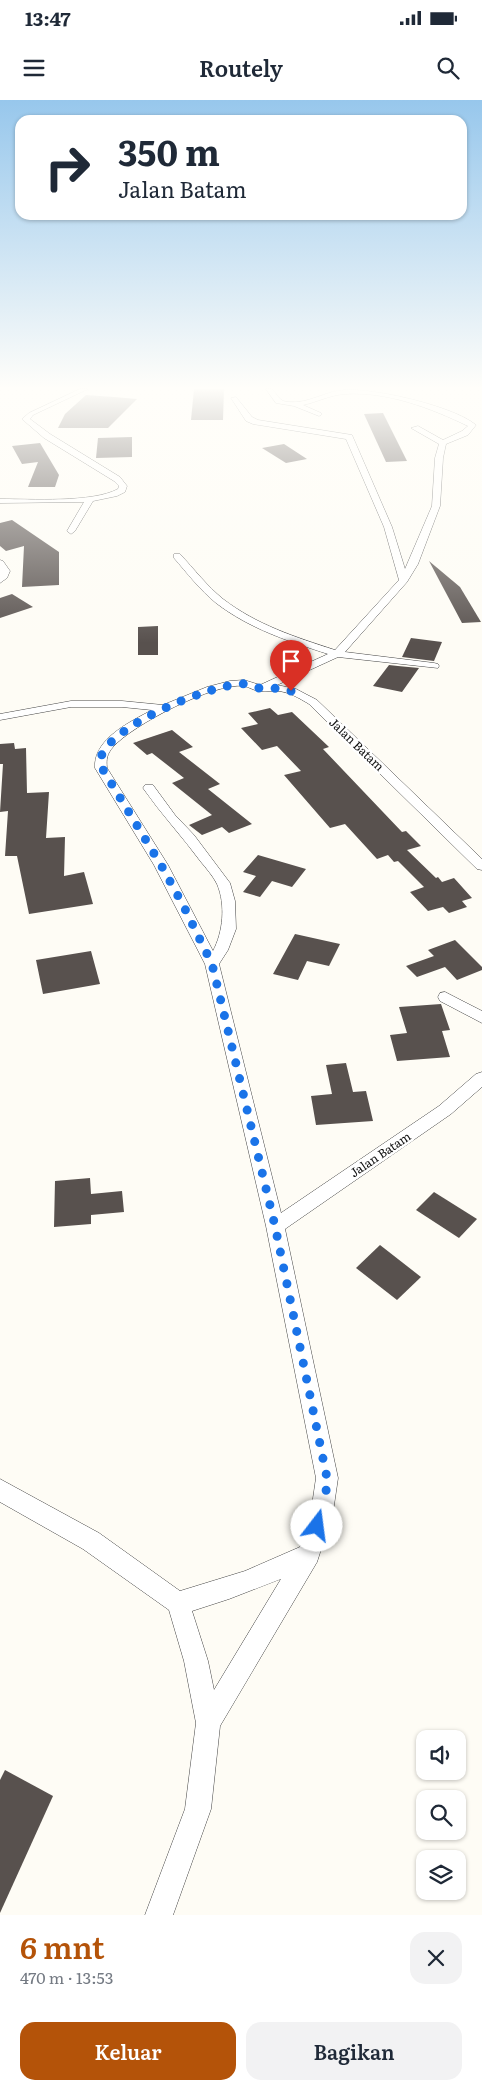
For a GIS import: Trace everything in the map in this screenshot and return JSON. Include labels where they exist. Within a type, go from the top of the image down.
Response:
[{"type":"street","points":[[0,501],[90,499],[113,496],[120,493],[123,486],[109,474]]},
{"type":"street","points":[[365,474],[388,527],[404,580]]},
{"type":"street","points":[[259,688],[337,654],[404,580],[413,564],[436,506],[438,474]]},
{"type":"street","points":[[71,532],[90,499]]},
{"type":"street","points":[[177,556],[209,591],[246,619],[278,635],[337,654],[434,666]]},
{"type":"street","points":[[0,563],[5,571],[4,576],[0,580]]},
{"type":"street","name":"Jalan Batam","points":[[208,1723],[309,1554],[322,1512],[327,1478],[275,1226],[212,964],[161,865],[102,768],[101,757],[120,734],[142,719],[212,689],[244,683],[259,688],[280,688],[301,694],[313,702],[482,866]]},
{"type":"street","points":[[0,717],[72,704],[122,704],[165,708]]},
{"type":"street","points":[[149,788],[171,818],[190,838],[222,883],[228,901],[229,928],[221,950],[212,964]]},
{"type":"street","points":[[445,997],[482,1018]]},
{"type":"street","name":"Jalan Batam","points":[[275,1226],[445,1110],[482,1078]]},
{"type":"street","points":[[0,1490],[91,1540],[178,1603],[196,1661],[208,1723],[198,1809],[159,1915]]},
{"type":"street","points":[[178,1603],[223,1592],[277,1570],[309,1554]]},
{"type":"building","points":[[33,474],[59,475],[55,487],[28,487]]},
{"type":"building","points":[[12,520],[59,552],[59,585],[22,587],[24,546],[6,551],[0,546],[0,523]]},
{"type":"building","points":[[429,561],[460,587],[481,622],[462,623]]},
{"type":"building","points":[[12,594],[33,607],[0,618],[0,598]]},
{"type":"building","points":[[158,626],[158,655],[138,655],[138,627]]},
{"type":"building","points":[[411,638],[442,642],[434,661],[402,657]]},
{"type":"building","points":[[389,665],[419,668],[402,692],[373,686]]},
{"type":"building","points":[[270,708],[278,715],[292,712],[329,747],[323,749],[402,832],[406,831],[421,846],[407,850],[442,882],[454,878],[472,898],[462,901],[467,907],[449,913],[443,907],[428,911],[410,892],[424,887],[398,861],[394,862],[388,855],[377,859],[345,824],[330,828],[284,775],[301,771],[277,746],[262,750],[241,728],[258,724],[248,713]]},
{"type":"building","points":[[172,730],[193,747],[179,752],[220,784],[208,789],[252,824],[229,833],[222,827],[202,835],[189,825],[212,815],[172,783],[184,778],[152,753],[147,755],[133,743]]},
{"type":"building","points":[[14,743],[15,749],[26,748],[27,793],[49,792],[46,838],[65,837],[64,876],[84,872],[93,904],[29,914],[17,856],[5,856],[8,811],[0,812],[3,764],[0,764],[0,744]]},
{"type":"building","points":[[258,855],[306,869],[292,887],[272,881],[260,897],[243,892],[256,876],[243,872]]},
{"type":"building","points":[[295,934],[340,944],[329,966],[307,961],[298,980],[273,974]]},
{"type":"building","points":[[455,940],[482,967],[482,970],[457,980],[445,967],[417,977],[406,966],[434,956],[428,950]]},
{"type":"building","points":[[91,951],[100,984],[43,994],[36,960]]},
{"type":"building","points":[[441,1004],[450,1030],[442,1031],[450,1057],[397,1061],[390,1035],[407,1033],[399,1007]]},
{"type":"building","points":[[346,1063],[353,1092],[366,1091],[373,1121],[316,1125],[311,1096],[332,1094],[326,1065]]},
{"type":"building","points":[[90,1178],[91,1194],[122,1191],[124,1212],[91,1215],[91,1224],[54,1227],[55,1181]]},
{"type":"building","points":[[434,1192],[477,1219],[459,1238],[416,1210]]},
{"type":"building","points":[[380,1245],[421,1277],[397,1300],[356,1268]]},
{"type":"building","points":[[5,1770],[53,1796],[0,1913],[0,1780]]},
{"type":"route","points":[[291,691],[280,688],[259,688],[244,683],[212,689],[142,719],[120,734],[101,757],[102,768],[161,865],[212,964],[275,1226],[327,1478],[322,1512],[317,1526]]}]
